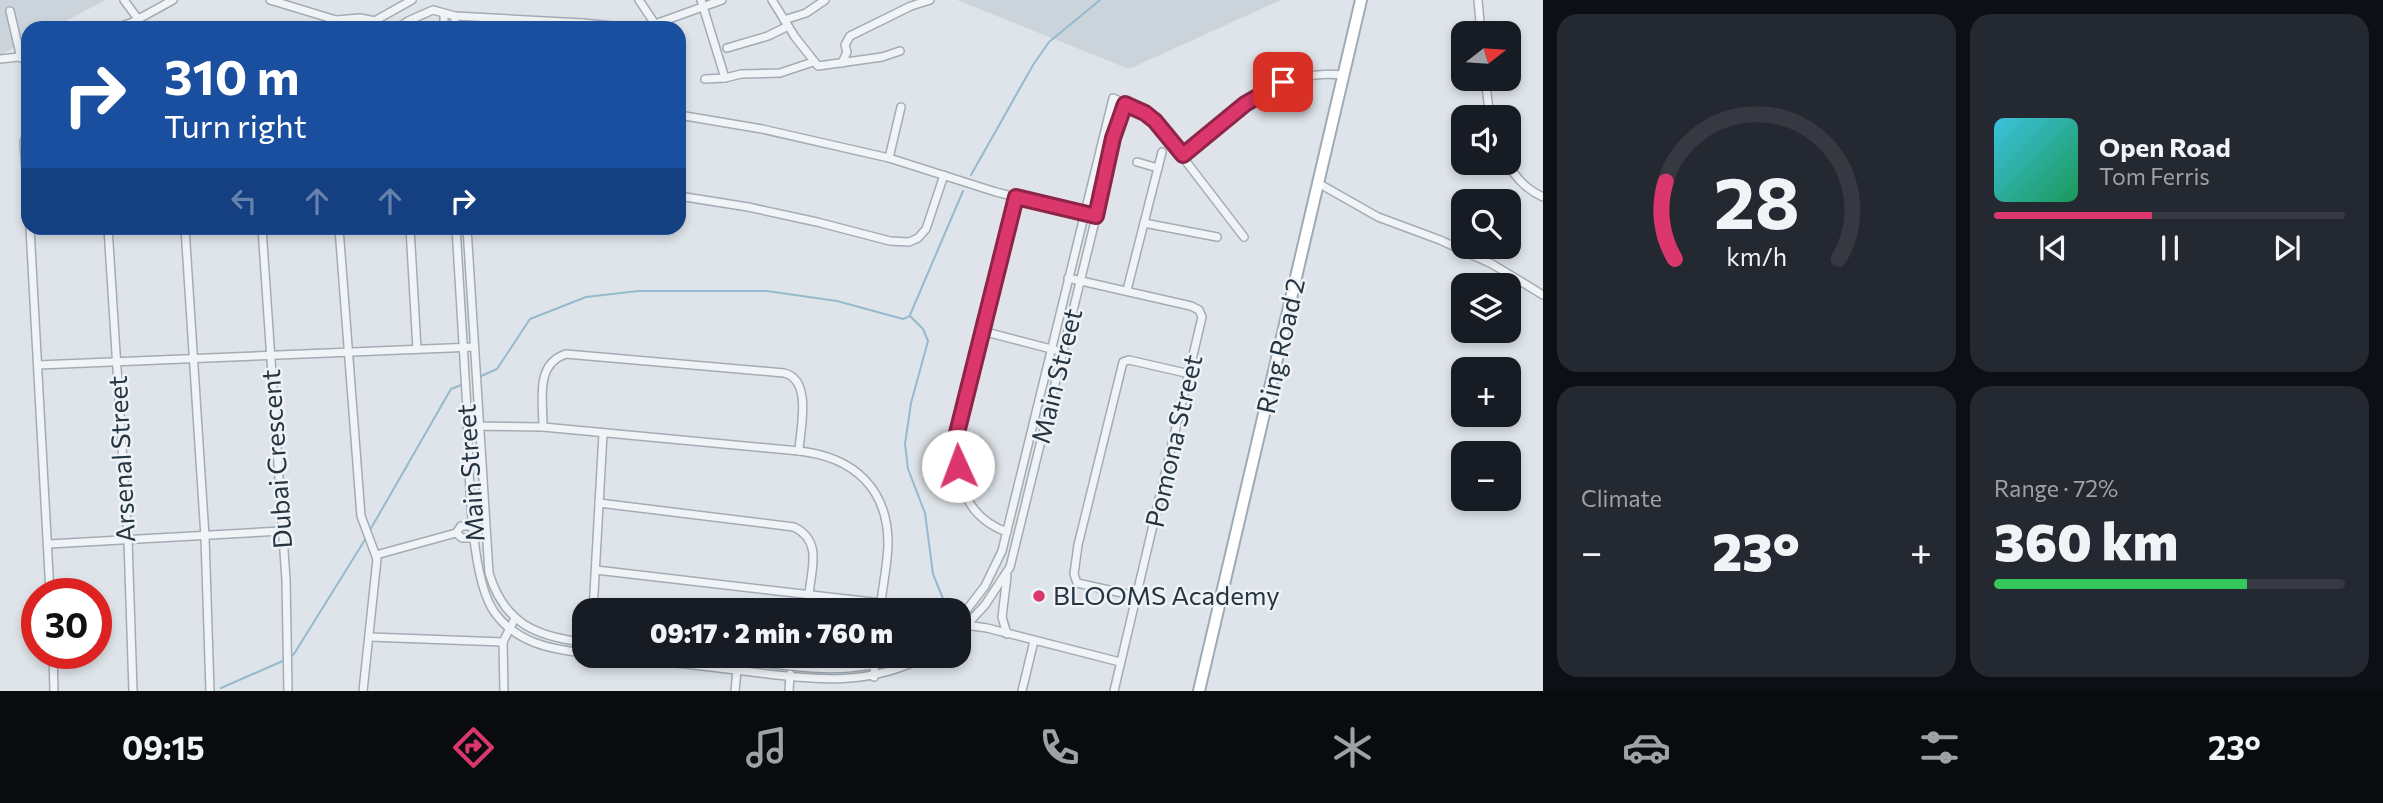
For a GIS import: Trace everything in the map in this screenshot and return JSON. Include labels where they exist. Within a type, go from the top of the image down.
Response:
[{"type":"main road","name":"Ring Road 2","points":[[1199,691],[1361,0]]},
{"type":"street","points":[[124,0],[138,19]]},
{"type":"street","points":[[133,21],[173,0]]},
{"type":"street","points":[[270,0],[284,2],[336,20],[360,18],[375,21],[412,0]]},
{"type":"street","points":[[639,0],[653,21]]},
{"type":"street","points":[[667,21],[703,4],[722,0]]},
{"type":"street","points":[[772,0],[813,62],[818,65],[882,57],[900,51]]},
{"type":"street","points":[[721,50],[768,36],[825,0]]},
{"type":"street","points":[[842,63],[847,52],[845,45],[850,36],[911,6],[930,0]]},
{"type":"street","points":[[1478,0],[1480,21]]},
{"type":"street","points":[[703,4],[721,50],[725,78]]},
{"type":"street","points":[[10,10],[21,47]]},
{"type":"street","points":[[410,21],[433,10],[454,16],[518,21]]},
{"type":"street","points":[[444,14],[444,21]]},
{"type":"street","points":[[454,16],[454,21]]},
{"type":"street","points":[[0,59],[21,57]]},
{"type":"street","points":[[705,79],[741,74],[780,73],[813,62]]},
{"type":"street","points":[[1183,155],[1245,104],[1266,91],[1303,76],[1328,73],[1342,75]]},
{"type":"street","name":"Main Street","points":[[971,604],[992,572],[1007,532],[1113,98],[1125,104],[1113,138],[1007,573],[971,622]]},
{"type":"street","points":[[1125,104],[1155,121],[1244,237]]},
{"type":"street","points":[[889,158],[901,107]]},
{"type":"street","points":[[686,116],[762,129],[889,158],[1016,197],[1096,216]]},
{"type":"street","points":[[1104,135],[1113,138]]},
{"type":"street","points":[[1128,290],[1162,152]]},
{"type":"street","points":[[1137,162],[1158,168]]},
{"type":"street","points":[[686,197],[748,207],[890,241],[909,242],[918,238],[926,229],[944,175]]},
{"type":"street","points":[[1515,175],[1530,191],[1543,197]]},
{"type":"street","points":[[1092,180],[1104,183]]},
{"type":"street","points":[[1318,183],[1378,217],[1473,255],[1543,295]]},
{"type":"street","points":[[1007,532],[982,520],[971,508],[964,489],[955,441],[1016,197]]},
{"type":"street","points":[[1144,223],[1217,237]]},
{"type":"street","points":[[30,235],[49,578]]},
{"type":"street","name":"Arsenal Street","points":[[107,235],[128,540],[133,691]]},
{"type":"street","points":[[185,235],[205,537],[210,691]]},
{"type":"street","name":"Dubai Crescent","points":[[262,235],[286,580],[288,691]]},
{"type":"street","points":[[340,235],[360,503],[376,555],[363,691]]},
{"type":"street","points":[[410,235],[417,349]]},
{"type":"street","name":"Main Street","points":[[456,235],[475,531],[478,568],[484,592],[494,611],[509,629],[545,647],[572,651]]},
{"type":"street","name":"Main Street","points":[[467,235],[489,573],[503,606],[515,618],[548,637],[572,640]]},
{"type":"street","name":"Pomona Street","points":[[1068,278],[1191,306],[1201,313],[1202,317],[1191,374],[1114,691]]},
{"type":"street","points":[[982,331],[1063,352]]},
{"type":"street","points":[[38,365],[474,346]]},
{"type":"street","points":[[542,426],[546,368],[553,358],[566,354],[784,373],[795,378],[802,390],[799,451]]},
{"type":"street","points":[[1136,596],[1077,583],[1074,578],[1078,545],[1098,456],[1123,362],[1129,360],[1191,374]]},
{"type":"street","points":[[467,426],[542,426],[819,453],[843,462],[863,478],[877,498],[885,518],[888,545],[881,598]]},
{"type":"street","points":[[594,598],[603,434]]},
{"type":"street","points":[[599,503],[794,527],[809,538],[814,548],[809,595]]},
{"type":"street","points":[[376,555],[456,533],[461,526],[470,526],[475,531],[485,530]]},
{"type":"street","points":[[48,544],[281,531]]},
{"type":"street","points":[[596,570],[827,598]]},
{"type":"street","points":[[1007,573],[1002,617],[1007,634]]},
{"type":"street","points":[[971,613],[987,628]]},
{"type":"street","points":[[504,691],[503,642],[515,618]]},
{"type":"street","points":[[971,626],[987,628],[1120,663]]},
{"type":"street","points":[[370,637],[503,642]]},
{"type":"street","points":[[1022,691],[1034,641]]},
{"type":"street","points":[[720,668],[839,680],[874,677],[902,668]]},
{"type":"street","points":[[789,691],[792,668]]},
{"type":"street","points":[[820,668],[839,668]]},
{"type":"street","points":[[874,668],[874,677]]},
{"type":"street","points":[[53,669],[54,691]]},
{"type":"street","points":[[735,691],[737,670]]},
{"type":"shaded area","points":[[0,0],[106,0],[66,21],[21,21],[21,44],[0,55]]},
{"type":"shaded area","points":[[957,0],[1281,0],[1129,69]]},
{"type":"waterway","points":[[971,175],[1033,65],[1049,42],[1100,0]]},
{"type":"waterway","points":[[910,315],[963,191]]},
{"type":"waterway","points":[[479,377],[497,369],[530,319],[586,297],[638,291],[767,291],[837,301],[903,319],[910,316]]},
{"type":"waterway","points":[[910,316],[923,329],[928,341],[911,403],[905,444],[908,469],[925,513],[933,574],[943,598]]},
{"type":"waterway","points":[[370,530],[451,389],[464,384]]},
{"type":"waterway","points":[[290,657],[366,538]]},
{"type":"waterway","points":[[221,688],[285,660]]},
{"type":"place","name":"BLOOMS Academy","points":[[1039,596]]},
{"type":"route","points":[[958,466],[955,441],[1016,197],[1096,216],[1113,138],[1125,104],[1155,121],[1183,155],[1245,104],[1283,82]]}]
